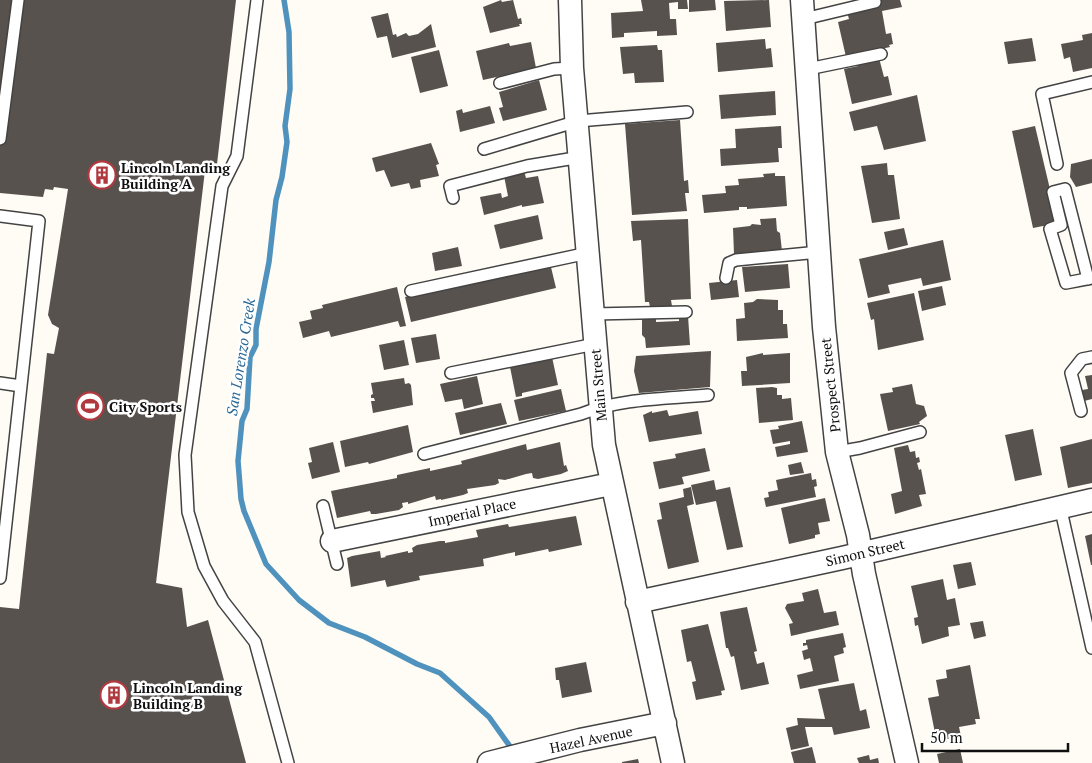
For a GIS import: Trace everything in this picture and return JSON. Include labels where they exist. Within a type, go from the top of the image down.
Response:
[{"type":"street","name":"Main Street","points":[[570,0],[572,68],[581,156],[604,445],[673,763]]},
{"type":"street","name":"Prospect Street","points":[[803,10],[819,252],[837,452],[862,552],[864,574],[907,763]]},
{"type":"street","name":"Imperial Place","points":[[332,541],[612,484]]},
{"type":"street","name":"Simon Street","points":[[637,602],[1092,500]]},
{"type":"street","name":"Hazel Avenue","points":[[489,763],[580,740],[664,723]]},
{"type":"lane","points":[[0,139],[18,0]]},
{"type":"lane","points":[[257,0],[238,156],[222,186],[187,446],[188,512],[204,566],[223,601],[255,642],[288,763]]},
{"type":"lane","points":[[803,10],[875,2]]},
{"type":"lane","points":[[808,69],[881,54]]},
{"type":"lane","points":[[500,83],[554,69],[572,68]]},
{"type":"lane","points":[[1057,164],[1042,94],[1092,82]]},
{"type":"lane","points":[[484,149],[578,121],[687,112]]},
{"type":"lane","points":[[453,198],[450,186],[527,166],[581,156]]},
{"type":"lane","points":[[1064,189],[1090,278],[1066,283],[1050,229],[1061,225],[1053,192],[1064,189]]},
{"type":"lane","points":[[0,216],[39,221],[0,578]]},
{"type":"lane","points":[[726,278],[729,263],[736,260],[819,252]]},
{"type":"lane","points":[[411,290],[588,253]]},
{"type":"lane","points":[[593,314],[686,312]]},
{"type":"lane","points":[[452,373],[595,344]]},
{"type":"lane","points":[[1081,411],[1071,373],[1082,359],[1092,357]]},
{"type":"lane","points":[[0,383],[21,386]]},
{"type":"lane","points":[[424,454],[581,414],[600,406],[625,402],[708,396]]},
{"type":"lane","points":[[837,452],[920,432]]},
{"type":"lane","points":[[323,506],[337,564]]},
{"type":"lane","points":[[1060,506],[1092,648]]},
{"type":"building","points":[[0,0],[236,0],[217,164],[206,162],[156,583],[182,588],[187,627],[208,620],[246,763],[0,763],[0,607],[19,609],[47,353],[54,354],[59,328],[52,324],[48,315],[68,189],[54,187],[53,190],[45,189],[43,197],[0,193]]},
{"type":"building","points":[[501,0],[502,2],[513,0],[518,19],[521,18],[522,24],[490,33],[483,7]]},
{"type":"building","points":[[641,0],[687,0],[688,9],[678,9],[678,2],[669,3],[670,19],[676,19],[677,35],[657,36],[657,31],[624,33],[624,37],[612,38],[611,13],[643,11]]},
{"type":"building","points":[[689,0],[715,0],[716,10],[689,12]]},
{"type":"building","points":[[769,0],[771,27],[726,31],[724,1]]},
{"type":"building","points":[[878,0],[900,0],[902,7],[882,11],[886,34],[891,33],[893,44],[889,45],[890,47],[846,57],[838,22],[849,19],[847,12],[880,7]]},
{"type":"building","points":[[388,13],[393,35],[396,34],[397,37],[406,33],[409,36],[418,34],[431,24],[436,47],[392,58],[387,36],[377,38],[371,17]]},
{"type":"building","points":[[1092,33],[1092,68],[1073,72],[1070,57],[1064,59],[1061,44],[1083,40],[1082,35]]},
{"type":"building","points":[[1032,38],[1036,61],[1008,64],[1004,42]]},
{"type":"building","points":[[765,39],[766,49],[771,48],[773,67],[718,72],[716,43]]},
{"type":"building","points":[[531,42],[536,68],[483,80],[476,51],[509,43],[510,46]]},
{"type":"building","points":[[657,45],[658,50],[662,50],[664,82],[635,83],[634,73],[623,74],[620,47]]},
{"type":"building","points":[[439,50],[448,86],[420,93],[411,57]]},
{"type":"building","points":[[879,58],[884,77],[888,76],[892,95],[852,104],[844,69],[858,66],[857,63]]},
{"type":"building","points":[[539,80],[547,110],[503,121],[499,108],[503,107],[499,92]]},
{"type":"building","points":[[775,91],[776,115],[721,119],[719,95]]},
{"type":"building","points":[[917,95],[926,141],[884,150],[877,126],[854,131],[849,112]]},
{"type":"building","points":[[490,106],[495,123],[460,132],[456,111],[462,109],[463,113]]},
{"type":"building","points":[[680,120],[684,181],[688,180],[689,193],[685,193],[687,211],[632,215],[625,124]]},
{"type":"building","points":[[781,126],[782,148],[778,148],[779,162],[721,166],[720,149],[736,148],[735,129]]},
{"type":"building","points":[[1035,126],[1058,223],[1033,228],[1012,131]]},
{"type":"building","points":[[431,143],[439,164],[436,165],[439,176],[420,180],[421,187],[411,189],[409,183],[391,187],[384,170],[376,172],[372,158]]},
{"type":"building","points":[[1092,159],[1092,183],[1076,187],[1070,177],[1071,164]]},
{"type":"building","points":[[887,163],[888,175],[894,175],[900,219],[872,223],[861,166]]},
{"type":"building","points":[[524,171],[526,178],[538,176],[544,203],[522,207],[522,205],[484,215],[480,197],[501,193],[502,198],[508,196],[504,176]]},
{"type":"building","points":[[775,173],[775,176],[785,176],[787,206],[747,209],[747,207],[739,207],[739,210],[704,213],[702,195],[726,193],[725,186],[739,185],[738,179],[764,177],[763,174]]},
{"type":"building","points":[[538,215],[543,239],[500,249],[494,225]]},
{"type":"building","points":[[776,218],[782,251],[734,254],[733,228],[750,226],[752,224],[761,225],[760,219]]},
{"type":"building","points":[[688,219],[691,299],[671,300],[672,306],[650,307],[649,302],[645,302],[641,240],[633,241],[631,221]]},
{"type":"building","points":[[904,228],[908,245],[888,250],[884,232]]},
{"type":"building","points":[[943,240],[951,280],[923,286],[921,278],[888,285],[890,293],[868,298],[859,259]]},
{"type":"building","points":[[458,247],[462,266],[435,271],[432,253]]},
{"type":"building","points":[[550,263],[556,288],[411,322],[405,297]]},
{"type":"building","points":[[788,264],[790,288],[745,292],[742,267]]},
{"type":"building","points":[[737,280],[739,297],[711,300],[709,283]]},
{"type":"building","points":[[942,286],[946,305],[922,311],[918,291]]},
{"type":"building","points":[[397,287],[406,326],[400,327],[398,321],[331,337],[329,331],[303,338],[299,322],[312,319],[310,311],[323,308],[322,305]]},
{"type":"building","points":[[914,293],[924,340],[878,350],[874,319],[871,320],[867,303]]},
{"type":"building","points":[[757,299],[778,300],[778,310],[783,310],[783,324],[787,324],[788,338],[737,341],[736,319],[745,318],[744,303],[753,302]]},
{"type":"building","points":[[688,316],[690,345],[646,348],[645,338],[642,335],[642,319],[656,318],[656,322],[679,321],[679,317]]},
{"type":"building","points":[[436,334],[440,359],[416,363],[411,338]]},
{"type":"building","points":[[404,340],[409,365],[384,370],[379,345]]},
{"type":"building","points":[[711,351],[710,387],[639,393],[634,371],[636,356]]},
{"type":"building","points":[[763,353],[763,355],[790,353],[790,383],[742,386],[741,371],[747,371],[746,357]]},
{"type":"building","points":[[552,357],[558,385],[522,393],[522,396],[516,397],[510,367]]},
{"type":"building","points":[[1092,375],[1092,399],[1084,401],[1082,390],[1088,389],[1085,376]]},
{"type":"building","points":[[477,376],[483,404],[464,409],[462,399],[445,402],[440,384]]},
{"type":"building","points":[[404,378],[405,384],[409,383],[411,385],[413,405],[373,413],[371,401],[375,401],[374,398],[371,398],[373,394],[371,383]]},
{"type":"building","points":[[912,384],[916,404],[924,406],[927,416],[919,422],[920,424],[888,431],[880,394],[893,392],[892,388]]},
{"type":"building","points":[[756,388],[777,388],[777,395],[782,395],[782,399],[791,398],[793,420],[759,423]]},
{"type":"building","points":[[561,389],[566,411],[519,421],[514,400]]},
{"type":"building","points":[[501,403],[507,424],[460,435],[455,413]]},
{"type":"building","points":[[667,410],[669,416],[698,411],[702,434],[649,442],[643,415],[652,411],[652,413]]},
{"type":"building","points":[[802,421],[808,452],[777,457],[775,447],[790,444],[790,441],[773,444],[770,430],[779,429],[778,426]]},
{"type":"building","points":[[408,425],[413,452],[369,464],[368,462],[345,467],[340,441]]},
{"type":"building","points":[[1033,429],[1042,475],[1015,481],[1005,435]]},
{"type":"building","points":[[1092,439],[1092,483],[1068,488],[1060,447]]},
{"type":"building","points":[[333,442],[340,472],[312,479],[308,463],[312,462],[309,448]]},
{"type":"building","points":[[560,442],[564,466],[566,465],[568,471],[561,474],[538,479],[533,478],[532,473],[505,480],[498,479],[499,483],[495,485],[467,489],[468,493],[463,495],[441,500],[436,500],[435,496],[408,504],[408,502],[402,503],[403,507],[399,510],[376,514],[371,514],[370,511],[337,518],[331,491],[397,478],[397,475],[430,468],[430,471],[462,464],[461,461],[526,444],[527,450]]},
{"type":"building","points":[[908,445],[910,452],[915,451],[916,458],[919,457],[920,462],[917,463],[919,470],[921,469],[926,494],[919,495],[922,506],[895,514],[891,494],[902,491],[894,448]]},
{"type":"building","points":[[705,448],[710,471],[682,477],[684,484],[659,489],[653,462],[676,458],[675,454]]},
{"type":"building","points":[[801,462],[804,473],[790,475],[788,465]]},
{"type":"building","points":[[811,473],[812,480],[816,479],[817,486],[814,487],[816,497],[766,507],[764,498],[769,497],[768,492],[778,490],[776,480]]},
{"type":"building","points":[[714,480],[716,490],[730,487],[743,547],[727,550],[716,501],[696,505],[691,485]]},
{"type":"building","points":[[691,487],[694,504],[687,506],[699,562],[668,569],[657,520],[662,519],[659,503],[684,497],[683,489]]},
{"type":"building","points":[[825,498],[830,521],[818,523],[820,534],[815,535],[815,538],[789,544],[781,508]]},
{"type":"building","points":[[576,516],[582,545],[549,552],[548,549],[515,556],[515,552],[483,559],[484,566],[419,576],[420,580],[387,587],[385,580],[351,587],[347,558],[352,556],[380,551],[381,558],[408,551],[408,553],[413,552],[412,548],[417,545],[440,541],[445,541],[445,543],[478,537],[476,530],[508,524],[509,527]]},
{"type":"building","points":[[1092,534],[1092,565],[1091,565],[1085,536]]},
{"type":"building","points":[[971,562],[976,585],[958,589],[953,565]]},
{"type":"building","points":[[943,579],[947,600],[955,598],[960,625],[948,627],[949,636],[922,644],[918,625],[915,626],[914,618],[918,617],[911,586]]},
{"type":"building","points":[[818,589],[824,613],[836,611],[839,625],[791,636],[789,624],[793,623],[785,608],[787,604],[804,601],[802,593]]},
{"type":"building","points":[[747,607],[757,651],[754,652],[757,664],[764,662],[769,684],[741,690],[734,656],[731,657],[728,648],[726,648],[720,612]]},
{"type":"building","points":[[983,621],[986,636],[974,639],[970,623]]},
{"type":"building","points":[[708,624],[725,690],[721,691],[722,695],[696,700],[692,682],[696,681],[691,661],[687,662],[681,630]]},
{"type":"building","points":[[843,633],[846,647],[843,648],[844,653],[834,656],[839,681],[800,689],[797,675],[813,671],[810,658],[804,660],[802,651],[808,649],[807,645],[803,646],[803,643],[806,643],[806,640]]},
{"type":"building","points":[[586,662],[592,692],[562,698],[559,680],[556,680],[555,668]]},
{"type":"building","points":[[970,665],[980,719],[975,719],[976,724],[959,727],[961,736],[946,739],[947,742],[941,743],[938,732],[935,733],[928,698],[939,696],[936,680],[947,678],[946,670]]},
{"type":"building","points":[[854,683],[860,711],[866,709],[870,728],[834,735],[832,727],[805,727],[809,746],[791,750],[786,728],[798,725],[797,718],[825,719],[818,689]]},
{"type":"building","points":[[812,747],[816,763],[794,763],[791,752]]},
{"type":"building","points":[[960,749],[963,763],[939,763],[937,754]]},
{"type":"building","points":[[869,755],[870,760],[878,758],[879,763],[859,763],[857,758]]},
{"type":"building","points":[[638,759],[639,763],[622,763],[622,762]]},
{"type":"waterway","name":"San Lorenzo Creek","points":[[284,0],[289,32],[290,89],[285,126],[287,142],[282,177],[276,200],[269,262],[256,329],[256,345],[250,357],[247,409],[242,421],[238,461],[241,499],[244,511],[266,564],[299,600],[329,623],[365,637],[417,664],[440,673],[489,717],[514,752]]},
{"type":"place","name":"Lincoln Landing Building A","points":[[102,175]]},
{"type":"place","name":"City Sports","points":[[90,406]]},
{"type":"place","name":"Lincoln Landing Building B","points":[[114,695]]}]
